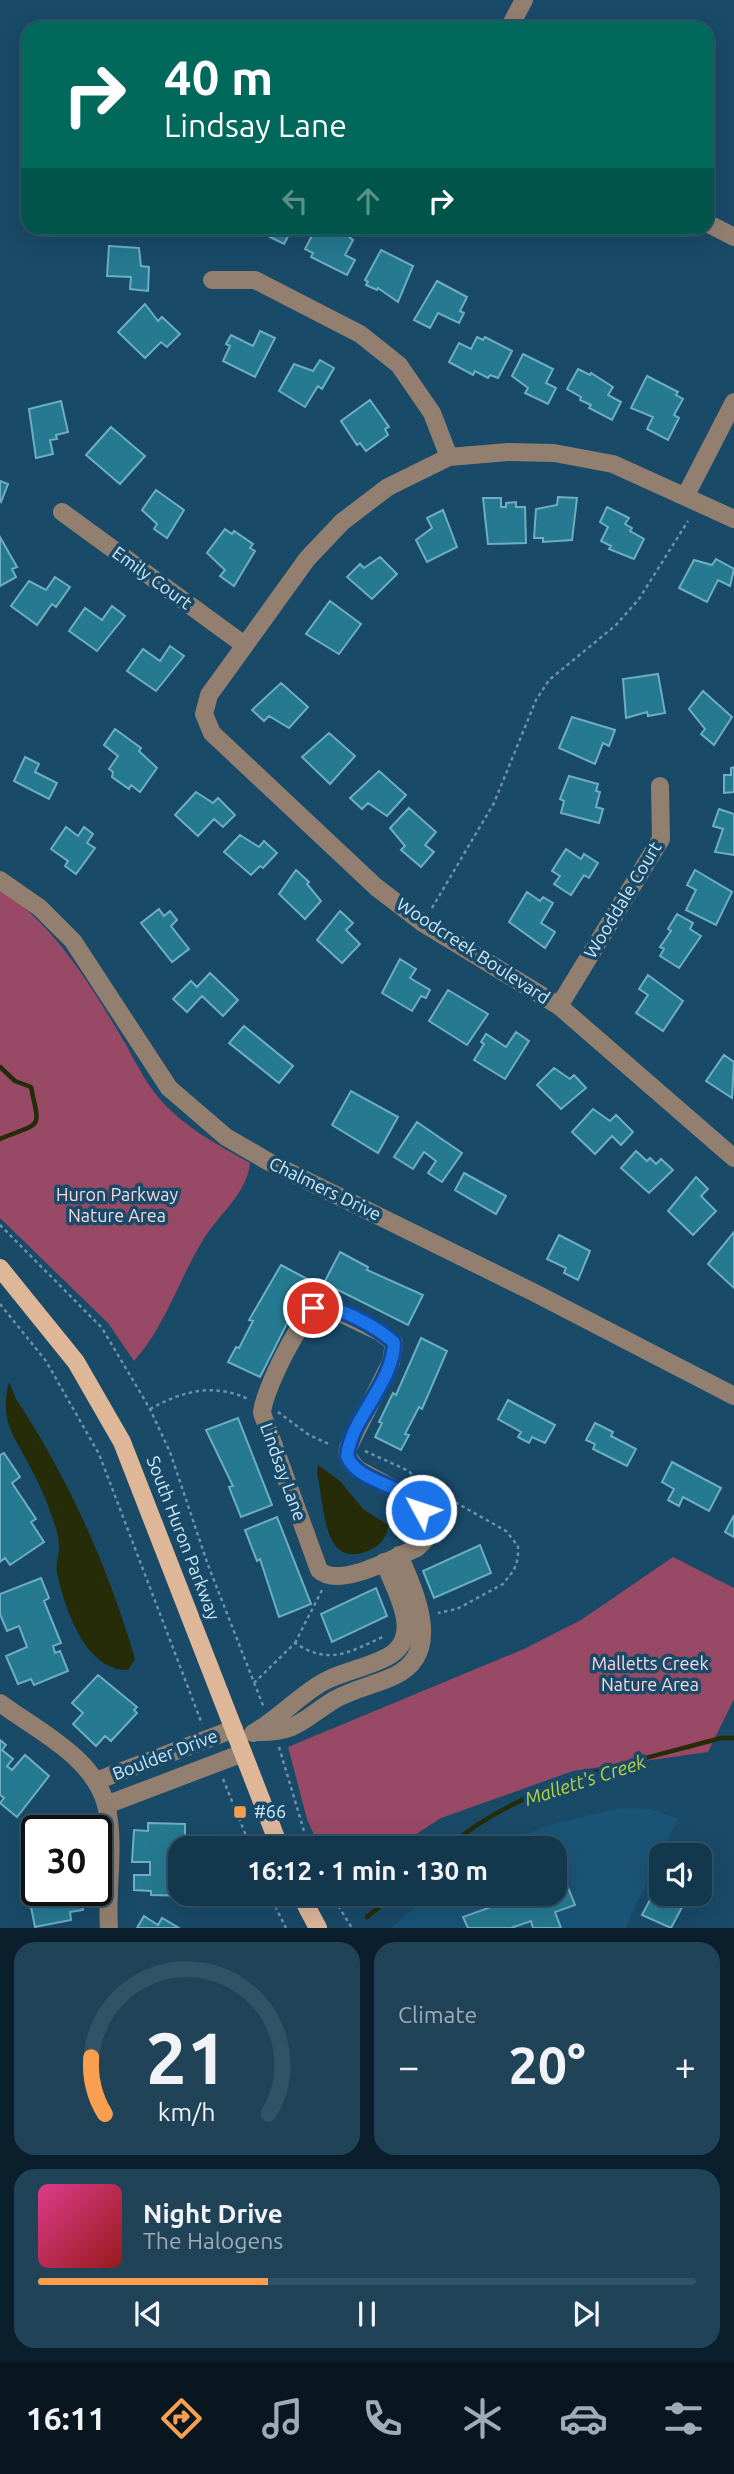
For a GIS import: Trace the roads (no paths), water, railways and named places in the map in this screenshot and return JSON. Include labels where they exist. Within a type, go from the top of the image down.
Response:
[{"type":"main road","name":"South Huron Parkway","points":[[0,1268],[76,1362],[122,1442],[275,1836]]},
{"type":"main road","points":[[306,1906],[318,1928]]},
{"type":"street","points":[[513,21],[524,0]]},
{"type":"street","points":[[714,227],[734,237]]},
{"type":"street","points":[[212,280],[255,281],[360,334],[399,365],[432,412],[449,457],[508,452],[554,453],[613,464],[734,519]]},
{"type":"street","points":[[686,495],[734,402]]},
{"type":"street","name":"Woodcreek Boulevard","points":[[449,457],[388,487],[342,522],[307,559],[243,644],[205,704],[204,714],[212,733],[376,887],[423,923],[559,1006],[734,1158]]},
{"type":"street","name":"Emily Court","points":[[62,512],[243,644]]},
{"type":"street","name":"Wooddale Court","points":[[559,1006],[662,839],[660,786]]},
{"type":"street","name":"Chalmers Drive","points":[[0,880],[40,908],[72,941],[169,1088],[226,1136],[269,1162],[533,1292],[734,1396]]},
{"type":"street","name":"Lindsay Lane","points":[[321,1304],[380,1332],[394,1343],[391,1362],[348,1448],[350,1464],[411,1498],[428,1526],[424,1541],[417,1548],[391,1558],[344,1577],[329,1577],[319,1570],[263,1421],[262,1405],[306,1315],[321,1304]]},
{"type":"street","points":[[257,1732],[281,1733],[299,1726],[335,1699],[397,1675],[410,1664],[422,1637],[391,1558]]},
{"type":"street","points":[[238,1741],[257,1732],[325,1681],[396,1650],[414,1622]]},
{"type":"street","points":[[342,1674],[349,1694]]},
{"type":"street","name":"Boulder Drive","points":[[0,1703],[64,1748],[96,1781],[106,1805],[109,1928]]},
{"type":"street","name":"Boulder Drive","points":[[96,1781],[238,1741]]},
{"type":"street","name":"Boulder Drive","points":[[106,1805],[238,1741]]},
{"type":"waterway","name":"Mallett's Creek","points":[[0,1067],[15,1081],[31,1087],[36,1111],[35,1123],[0,1139]]},
{"type":"waterway","name":"Mallett's Creek","points":[[462,1836],[507,1807],[577,1778],[721,1738],[734,1738]]},
{"type":"waterway","name":"Mallett's Creek","points":[[367,1917],[380,1906]]},
{"type":"place","name":"#66","points":[[240,1812]]},
{"type":"park label","name":"Huron Parkway Nature Area","points":[[117,1205]]},
{"type":"park label","name":"Malletts Creek Nature Area","points":[[650,1674]]}]
